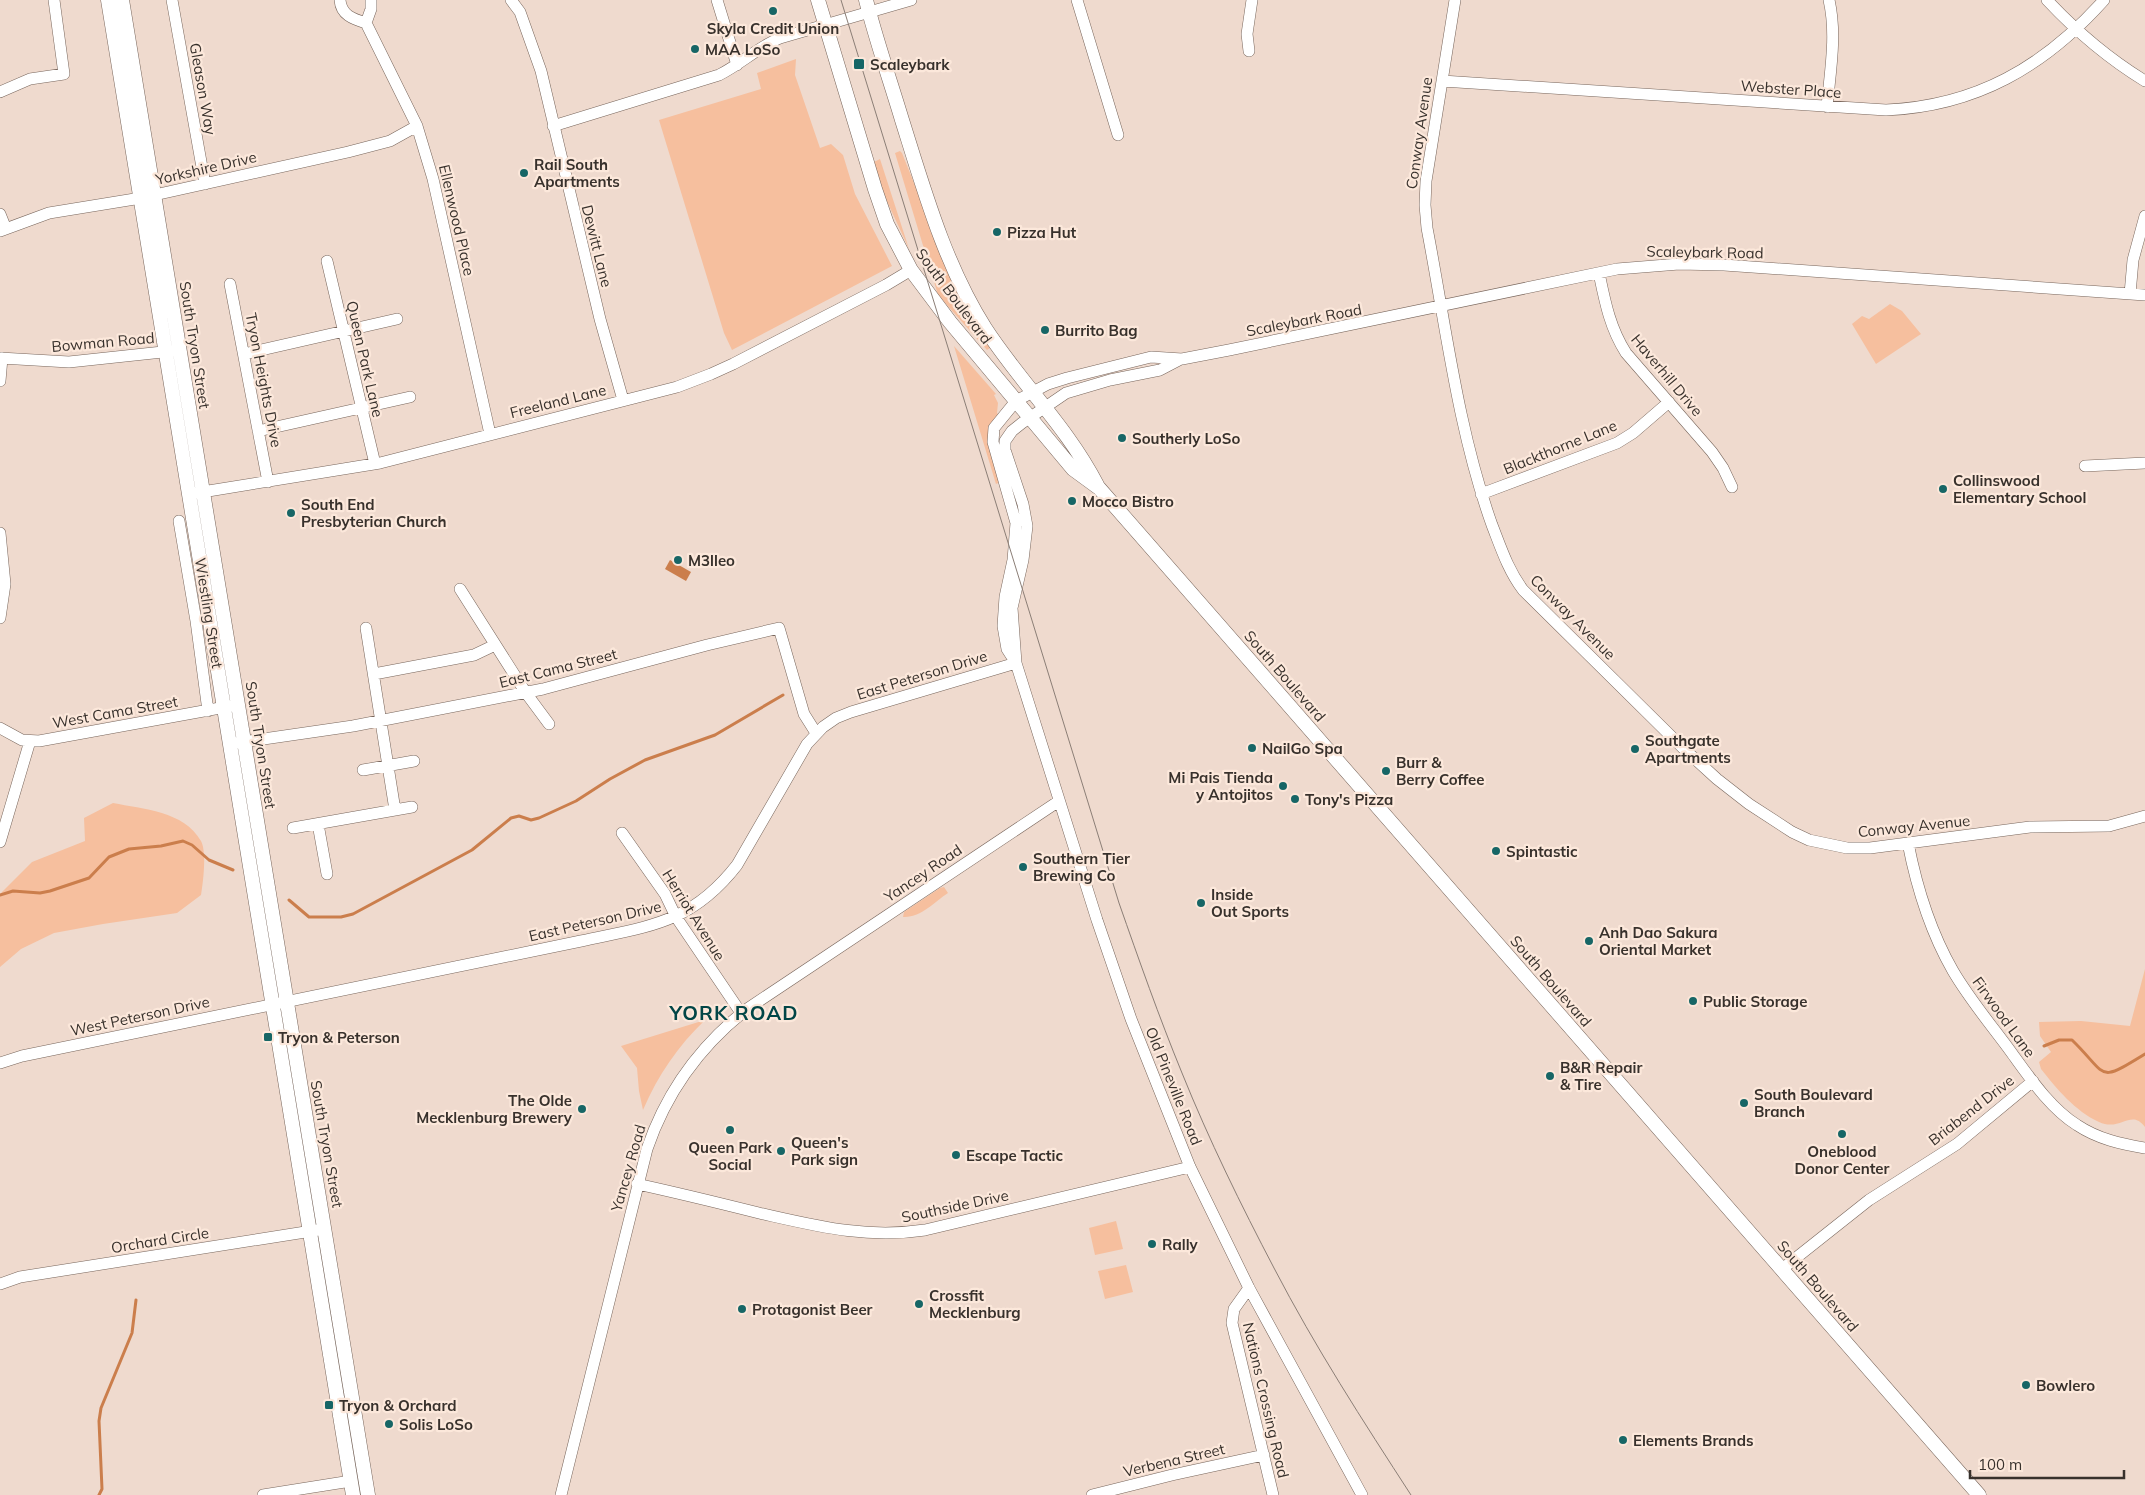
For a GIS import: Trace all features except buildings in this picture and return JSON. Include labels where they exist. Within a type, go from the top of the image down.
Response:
[{"type":"main road","name":"South Tryon Street","points":[[108,0],[164,352],[196,493]]},
{"type":"main road","name":"South Tryon Street","points":[[122,0],[179,350],[196,493],[231,706],[244,742],[310,1231],[354,1495]]},
{"type":"main road","name":"South Boulevard","points":[[818,0],[875,189],[888,224],[911,270],[950,322],[1074,470],[1099,488],[1979,1495]]},
{"type":"main road","name":"South Boulevard","points":[[868,6],[920,176],[948,254],[971,305],[985,328],[1085,461],[1099,488]]},
{"type":"main road","name":"South Tryon Street","points":[[231,706],[230,744],[325,1228],[368,1495]]},
{"type":"street","points":[[0,92],[30,79],[64,74],[54,0]]},
{"type":"street","name":"Gleason Way","points":[[172,0],[205,184]]},
{"type":"street","points":[[340,0],[344,13],[353,19],[366,22],[371,0]]},
{"type":"street","name":"Dewitt Lane","points":[[511,0],[520,12],[541,71],[600,319],[623,400]]},
{"type":"street","name":"Dewitt Lane","points":[[520,12],[521,0]]},
{"type":"street","points":[[717,0],[737,65]]},
{"type":"street","points":[[553,126],[719,75],[772,41],[825,24],[868,6],[911,0]]},
{"type":"street","points":[[1077,0],[1118,135]]},
{"type":"street","points":[[1249,52],[1247,34],[1252,0]]},
{"type":"street","name":"Conway Avenue","points":[[1455,0],[1426,181],[1425,205],[1427,228],[1459,398],[1481,494],[1507,564],[1523,590],[1717,779],[1765,815],[1809,840],[1847,848],[1870,848],[2030,827],[2109,826],[2142,817]]},
{"type":"street","points":[[1827,106],[1832,46],[1829,0]]},
{"type":"street","points":[[2047,0],[2076,29],[2108,56],[2145,81]]},
{"type":"street","name":"Webster Place","points":[[1442,81],[1886,110],[1912,109],[1956,100],[1998,84],[2024,70],[2052,50],[2104,0]]},
{"type":"street","name":"Ellenwood Place","points":[[366,22],[417,126],[433,179],[490,434]]},
{"type":"street","name":"Yorkshire Drive","points":[[3,230],[49,213],[141,198],[390,141],[417,126]]},
{"type":"street","points":[[0,214],[3,230]]},
{"type":"street","points":[[2130,294],[2133,260],[2145,216]]},
{"type":"street","name":"Queen Park Lane","points":[[327,261],[375,464]]},
{"type":"street","name":"Scaleybark Road","points":[[1016,401],[1032,392],[1067,378],[1151,357],[1182,359],[1599,273],[1648,265],[1724,265],[2145,295]]},
{"type":"street","name":"Freeland Lane","points":[[196,493],[375,464],[677,387],[712,374],[809,325],[911,270]]},
{"type":"street","name":"Haverhill Drive","points":[[1599,273],[1611,325],[1617,340],[1626,353],[1712,452],[1723,468],[1732,487]]},
{"type":"street","name":"Tryon Heights Drive","points":[[230,284],[268,482]]},
{"type":"street","points":[[244,354],[397,319]]},
{"type":"street","name":"Bowman Road","points":[[1,358],[69,362],[179,350]]},
{"type":"street","points":[[0,381],[1,358]]},
{"type":"street","name":"Scaleybark Road","points":[[1030,417],[1066,393],[1110,380],[1160,370],[1182,359]]},
{"type":"street","points":[[258,431],[410,397]]},
{"type":"street","name":"Old Pineville Road","points":[[1016,401],[994,428],[993,442],[1016,523],[1014,560],[1005,597],[1003,626],[1007,649],[1016,662]]},
{"type":"street","name":"Blackthorne Lane","points":[[1481,494],[1617,443],[1633,433],[1669,402]]},
{"type":"street","name":"Old Pineville Road","points":[[1030,417],[1012,431],[1005,441],[1005,450],[1023,504],[1027,526],[1023,560],[1012,608],[1016,662],[1059,801],[1131,1019],[1190,1167],[1250,1288],[1362,1495]]},
{"type":"street","points":[[2085,466],[2145,463]]},
{"type":"street","name":"Wiestling Street","points":[[179,521],[196,621],[208,710]]},
{"type":"street","points":[[0,537],[5,584],[0,618]]},
{"type":"street","points":[[460,589],[526,693],[549,724]]},
{"type":"street","points":[[366,628],[395,810]]},
{"type":"street","name":"East Cama Street","points":[[230,744],[381,720],[526,693],[779,628],[804,714],[816,733]]},
{"type":"street","points":[[374,674],[474,655],[495,645]]},
{"type":"street","name":"East Peterson Drive","points":[[280,1002],[651,926],[676,917],[710,894],[725,880],[737,865],[807,744],[816,733],[836,718],[1016,662]]},
{"type":"street","name":"West Cama Street","points":[[30,741],[231,706]]},
{"type":"street","points":[[0,728],[22,740],[30,741],[0,842]]},
{"type":"street","points":[[363,770],[414,761]]},
{"type":"street","name":"Yancey Road","points":[[561,1495],[637,1184],[651,1136],[671,1094],[706,1046],[741,1013],[1059,801]]},
{"type":"street","points":[[293,828],[412,807]]},
{"type":"street","points":[[318,824],[327,874]]},
{"type":"street","name":"Herriot Avenue","points":[[622,833],[665,894],[676,917],[741,1013]]},
{"type":"street","name":"Firwood Lane","points":[[1908,843],[1917,886],[1939,945],[1962,985],[2033,1081],[2056,1108],[2077,1126],[2112,1141],[2145,1148]]},
{"type":"street","name":"West Peterson Drive","points":[[0,1063],[22,1056],[280,1002]]},
{"type":"street","name":"Briabend Drive","points":[[1782,1269],[1869,1200],[1957,1144],[2033,1081]]},
{"type":"street","name":"Southside Drive","points":[[637,1184],[825,1228],[868,1234],[925,1230],[1190,1167]]},
{"type":"street","name":"Orchard Circle","points":[[0,1284],[20,1277],[325,1228]]},
{"type":"street","name":"Nations Crossing Road","points":[[1250,1288],[1232,1316],[1273,1495]]},
{"type":"street","name":"Verbena Street","points":[[1092,1495],[1264,1455]]},
{"type":"street","points":[[263,1495],[351,1480]]},
{"type":"shaded area","points":[[796,59],[795,75],[820,148],[831,144],[843,155],[855,194],[892,266],[732,350],[724,333],[659,120],[761,89],[757,73]]},
{"type":"shaded area","points":[[900,151],[990,348],[987,350],[938,295],[895,153]]},
{"type":"shaded area","points":[[880,159],[909,249],[885,197],[874,165],[874,162]]},
{"type":"shaded area","points":[[1890,304],[1902,311],[1921,334],[1876,364],[1852,324],[1862,316],[1869,319]]},
{"type":"shaded area","points":[[954,346],[996,394],[994,395],[998,403],[997,413],[999,415],[994,423],[1000,482],[996,484]]},
{"type":"shaded area","points":[[670,560],[691,572],[686,581],[665,569]]},
{"type":"shaded area","points":[[113,803],[174,817],[194,831],[201,841],[204,852],[201,895],[177,913],[54,933],[21,949],[0,967],[0,894],[32,862],[85,841],[84,818]]},
{"type":"shaded area","points":[[944,887],[948,893],[927,909],[910,917],[903,917],[904,912]]},
{"type":"shaded area","points":[[2145,969],[2145,1127],[2135,1120],[2114,1124],[2099,1122],[2074,1106],[2041,1069],[2039,1062],[2051,1052],[2040,1036],[2039,1022],[2081,1021],[2130,1026]]},
{"type":"shaded area","points":[[705,1020],[669,1062],[643,1110],[637,1068],[621,1046]]},
{"type":"shaded area","points":[[1116,1221],[1123,1249],[1095,1255],[1089,1228]]},
{"type":"shaded area","points":[[1126,1265],[1133,1292],[1105,1299],[1098,1271]]},
{"type":"waterway","points":[[289,900],[309,917],[341,917],[353,914],[472,850],[511,818],[519,816],[531,820],[539,818],[576,801],[610,779],[645,760],[715,735],[783,695]]},
{"type":"waterway","points":[[0,895],[13,891],[40,893],[50,891],[89,878],[109,857],[129,849],[161,846],[183,841],[192,845],[209,860],[233,870]]},
{"type":"waterway","points":[[2044,1046],[2059,1040],[2072,1040],[2104,1072],[2118,1070],[2145,1054]]},
{"type":"waterway","points":[[99,1495],[102,1489],[99,1421],[101,1408],[132,1333],[136,1300]]},
{"type":"tram line","points":[[841,0],[1119,903],[1165,1031],[1214,1148],[1274,1268],[1323,1355],[1411,1495]]},
{"type":"place","name":"Skyla Credit Union","points":[[773,11]]},
{"type":"place","name":"MAA LoSo","points":[[695,49]]},
{"type":"place","name":"Scaleybark","points":[[859,64]]},
{"type":"place","name":"Rail South Apartments","points":[[524,173]]},
{"type":"place","name":"Pizza Hut","points":[[997,232]]},
{"type":"place","name":"Burrito Bag","points":[[1045,330]]},
{"type":"place","name":"Southerly LoSo","points":[[1122,438]]},
{"type":"place","name":"Collinswood Elementary School","points":[[1943,489]]},
{"type":"place","name":"Mocco Bistro","points":[[1072,501]]},
{"type":"place","name":"South End Presbyterian Church","points":[[291,513]]},
{"type":"place","name":"M3lleo","points":[[678,560]]},
{"type":"place","name":"NailGo Spa","points":[[1252,748]]},
{"type":"place","name":"Southgate Apartments","points":[[1635,749]]},
{"type":"place","name":"Burr & Berry Coffee","points":[[1386,771]]},
{"type":"place","name":"Mi Pais Tienda y Antojitos","points":[[1283,786]]},
{"type":"place","name":"Tony's Pizza","points":[[1295,799]]},
{"type":"place","name":"Spintastic","points":[[1496,851]]},
{"type":"place","name":"Southern Tier Brewing Co","points":[[1023,867]]},
{"type":"place","name":"Inside Out Sports","points":[[1201,903]]},
{"type":"place","name":"Anh Dao Sakura Oriental Market","points":[[1589,941]]},
{"type":"place","name":"Public Storage","points":[[1693,1001]]},
{"type":"place","name":"Tryon & Peterson","points":[[268,1037]]},
{"type":"place","name":"B&R Repair & Tire","points":[[1550,1076]]},
{"type":"place","name":"South Boulevard Branch","points":[[1744,1103]]},
{"type":"place","name":"The Olde Mecklenburg Brewery","points":[[582,1109]]},
{"type":"place","name":"Queen Park Social","points":[[730,1130]]},
{"type":"place","name":"Oneblood Donor Center","points":[[1842,1134]]},
{"type":"place","name":"Queen's Park sign","points":[[781,1151]]},
{"type":"place","name":"Escape Tactic","points":[[956,1155]]},
{"type":"place","name":"Rally","points":[[1152,1244]]},
{"type":"place","name":"Crossfit Mecklenburg","points":[[919,1304]]},
{"type":"place","name":"Protagonist Beer","points":[[742,1309]]},
{"type":"place","name":"Bowlero","points":[[2026,1385]]},
{"type":"place","name":"Tryon & Orchard","points":[[329,1405]]},
{"type":"place","name":"Solis LoSo","points":[[389,1424]]},
{"type":"place","name":"Elements Brands","points":[[1623,1440]]},
{"type":"district","name":"YORK ROAD","points":[[734,1012]]}]
